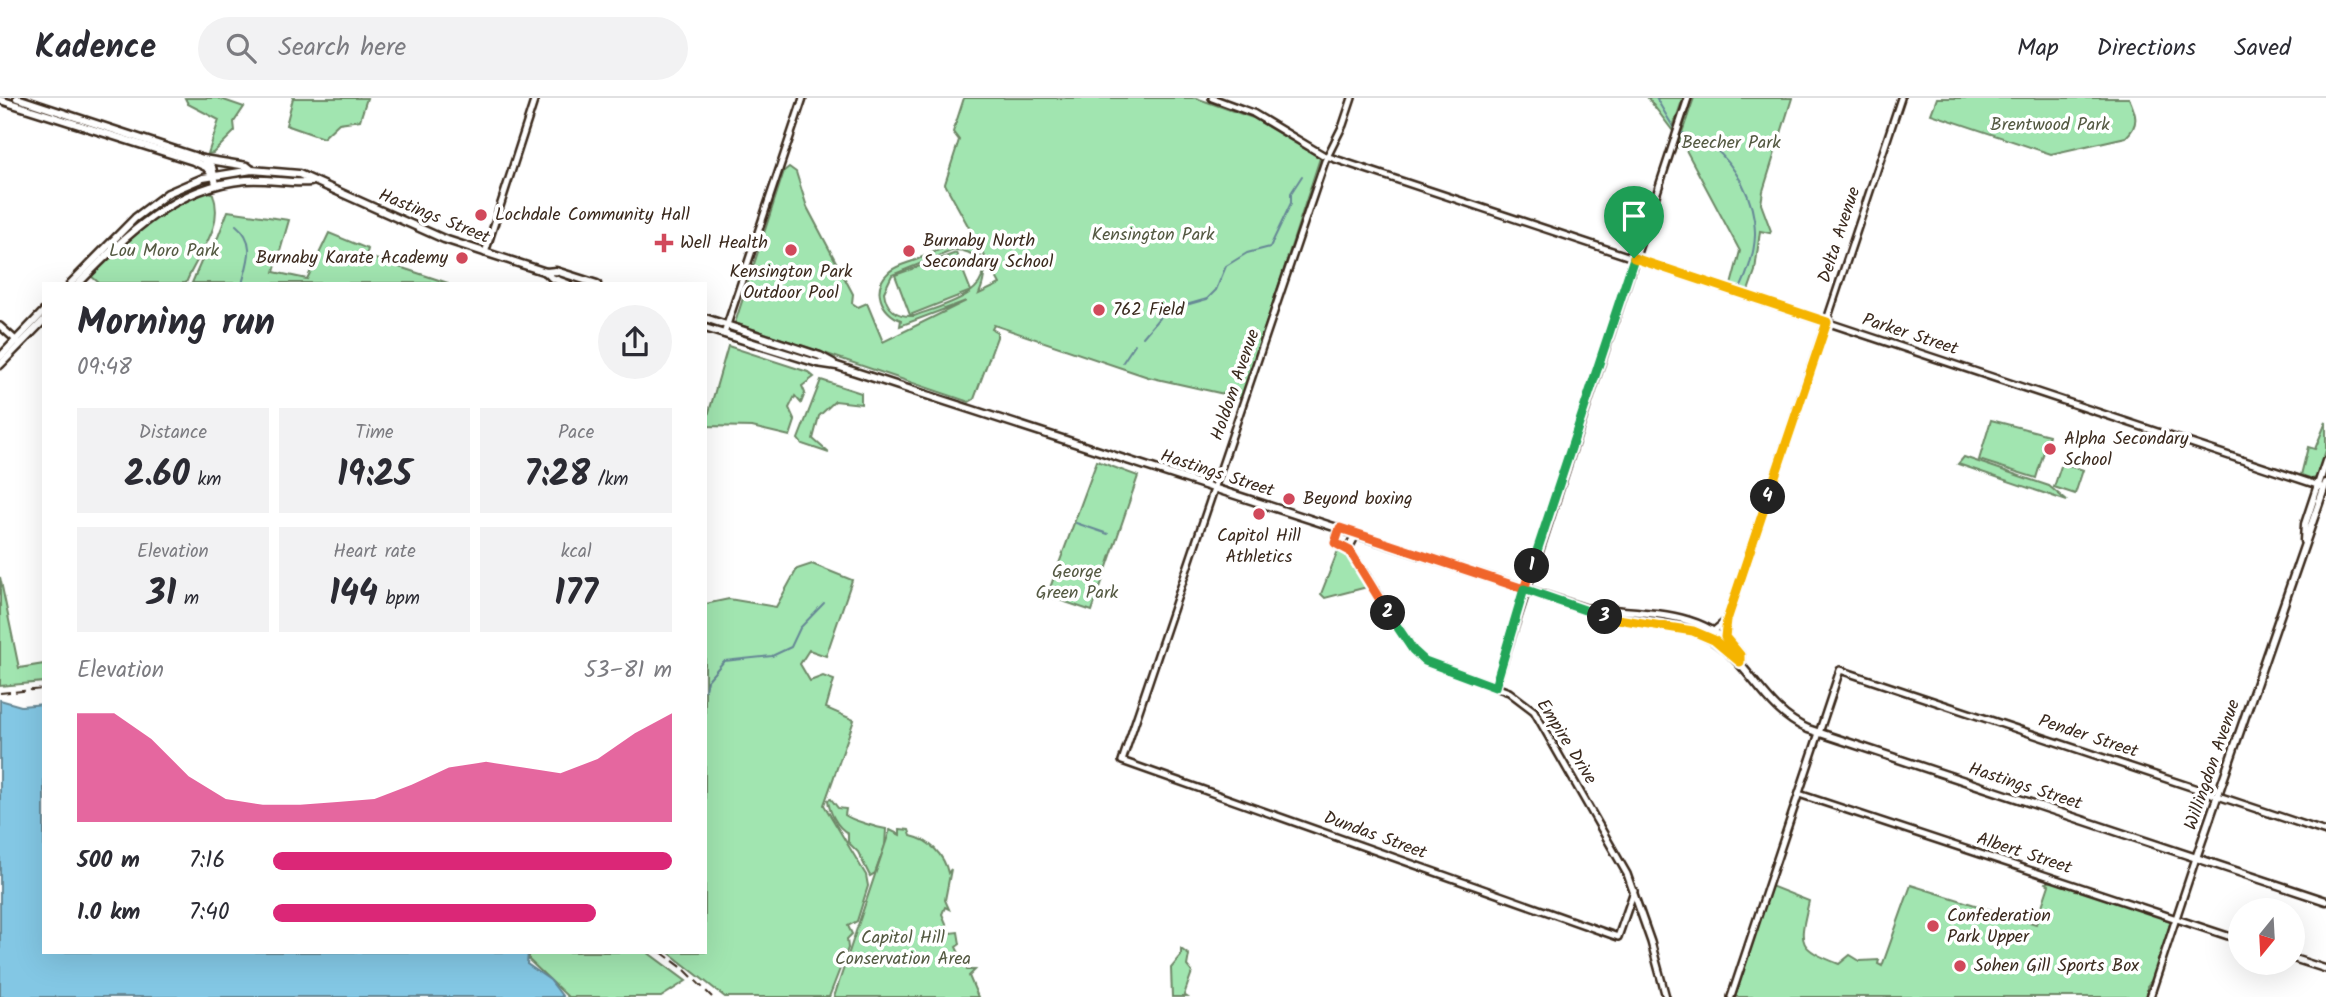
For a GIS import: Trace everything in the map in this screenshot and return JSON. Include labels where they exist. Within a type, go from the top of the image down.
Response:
[{"type":"main road","points":[[17,98],[203,159],[247,166],[252,170]]},
{"type":"main road","points":[[0,100],[201,164],[214,177]]},
{"type":"main road","points":[[203,159],[212,167],[216,184]]},
{"type":"main road","name":"Hastings Street","points":[[72,282],[146,208],[182,186],[252,170],[299,174],[440,237],[546,272],[556,271],[591,282]]},
{"type":"main road","name":"Hastings Street","points":[[80,282],[157,212],[185,195],[216,184],[265,179],[313,182]]},
{"type":"main road","name":"Hastings Street","points":[[546,272],[563,282]]},
{"type":"main road","points":[[0,365],[42,313]]},
{"type":"main road","name":"Hastings Street","points":[[707,319],[820,355],[837,366]]},
{"type":"main road","points":[[0,357],[42,322]]},
{"type":"main road","name":"Hastings Street","points":[[707,329],[817,363],[837,366],[1340,528],[1587,610],[1593,615],[1693,631],[1714,640],[1740,662],[1775,709],[1797,724],[1820,734],[2326,901]]},
{"type":"main road","name":"Willingdon Avenue","points":[[2196,858],[2304,541],[2305,524],[2323,486],[2326,461]]},
{"type":"main road","points":[[1348,549],[1356,534]]},
{"type":"main road","name":"Hastings Street","points":[[1587,610],[1594,608],[1684,618],[1716,630],[1725,637],[1740,655],[1740,662]]},
{"type":"street","points":[[485,253],[535,98]]},
{"type":"street","points":[[724,334],[803,98]]},
{"type":"street","name":"Parker Street","points":[[1212,98],[1248,110],[1301,144],[1326,156],[2323,486]]},
{"type":"street","name":"Holdom Avenue","points":[[1122,761],[1216,489],[1326,156],[1343,125],[1352,98]]},
{"type":"street","points":[[1495,687],[1524,589],[1688,98]]},
{"type":"street","name":"Delta Avenue","points":[[1725,637],[1727,620],[1901,98]]},
{"type":"street","points":[[0,326],[18,342]]},
{"type":"street","points":[[1340,528],[1335,543],[1348,549]]},
{"type":"street","name":"Empire Drive","points":[[1348,549],[1413,650],[1434,666],[1509,692],[1534,711],[1621,863],[1634,891],[1666,997]]},
{"type":"street","name":"Delta Avenue","points":[[1716,630],[1727,620]]},
{"type":"street","name":"Pender Street","points":[[1820,734],[1840,670],[2326,832]]},
{"type":"street","points":[[1731,997],[1820,734]]},
{"type":"street","name":"Dundas Street","points":[[1122,761],[1618,937],[1634,891]]},
{"type":"street","name":"Albert Street","points":[[1799,794],[2228,936]]},
{"type":"street","name":"Willingdon Avenue","points":[[2150,997],[2196,858]]},
{"type":"street","points":[[2305,962],[2326,969]]},
{"type":"green space","points":[[185,98],[218,98],[244,107],[234,122],[235,131],[213,153],[208,154],[219,120],[188,104]]},
{"type":"green space","points":[[293,98],[367,98],[360,120],[339,123],[323,138],[286,125]]},
{"type":"green space","name":"Kensington Park","points":[[964,98],[1196,98],[1253,118],[1320,158],[1242,398],[1148,377],[994,325],[992,329],[997,332],[997,337],[974,399],[969,402],[735,323],[784,171],[789,167],[796,172],[807,207],[853,294],[852,303],[858,307],[867,303],[883,342],[966,301],[900,326],[901,320],[888,312],[880,292],[884,278],[895,268],[945,248],[965,246],[974,248],[983,260],[984,277],[979,294],[1000,284],[945,184],[959,140],[953,132]],"holes":[[[954,250],[970,253],[978,260],[982,272],[980,282],[973,290],[949,303],[914,316],[893,311],[884,292],[892,275]]]},
{"type":"green space","points":[[1648,98],[1683,98],[1672,130]]},
{"type":"green space","name":"Beecher Park","points":[[1694,98],[1792,98],[1763,191],[1761,204],[1771,231],[1760,231],[1755,271],[1748,291],[1731,285],[1740,251],[1686,150],[1677,147]]},
{"type":"green space","name":"Brentwood Park","points":[[1937,98],[2129,98],[2135,114],[2135,123],[2126,137],[2051,154],[1931,114]]},
{"type":"green space","name":"Lou Moro Park","points":[[208,191],[213,194],[216,207],[213,230],[186,282],[98,282],[91,276],[145,226],[191,197]]},
{"type":"green space","points":[[228,211],[289,220],[274,272],[307,279],[329,233],[368,249],[366,256],[445,282],[192,282],[201,262],[218,237]]},
{"type":"green space","points":[[956,253],[971,291],[910,315],[895,275]]},
{"type":"green space","points":[[728,346],[808,372],[814,377],[802,386],[805,393],[801,403],[795,396],[789,408],[795,421],[790,436],[752,427],[707,426]]},
{"type":"green space","points":[[821,380],[861,393],[861,404],[835,401],[819,416],[813,439],[829,453],[802,444],[798,439]]},
{"type":"green space","points":[[1991,420],[2049,435],[2036,478],[1979,460]]},
{"type":"green space","points":[[2326,422],[2326,450],[2318,476],[2313,479],[2301,475],[2308,447],[2315,449]]},
{"type":"green space","points":[[1964,457],[2049,486],[2067,501],[1958,464]]},
{"type":"green space","name":"George Green Park","points":[[1097,461],[1138,476],[1092,611],[1047,596]]},
{"type":"green space","points":[[2062,463],[2083,470],[2075,494],[2054,487]]},
{"type":"green space","points":[[1339,548],[1347,553],[1367,587],[1325,598],[1321,594]]},
{"type":"green space","points":[[812,564],[852,580],[826,656],[809,650],[800,664],[810,681],[823,676],[834,680],[826,708],[854,720],[824,805],[866,875],[868,886],[857,921],[848,926],[852,934],[847,939],[848,948],[829,997],[725,997],[671,954],[707,954],[707,604],[729,599],[776,607],[797,569]]},
{"type":"green space","points":[[0,577],[19,668],[42,664],[42,682],[0,686]]},
{"type":"green space","points":[[831,799],[838,808],[846,809],[845,815],[848,817],[886,829],[885,846],[875,873],[870,876],[858,852],[848,842],[848,833],[834,819],[828,800]]},
{"type":"green space","name":"Capitol Hill Conservation Area","points":[[900,829],[909,830],[911,836],[930,845],[940,854],[948,873],[951,869],[945,900],[949,909],[945,907],[942,914],[950,933],[958,932],[960,944],[956,947],[967,970],[975,970],[969,976],[978,997],[834,997],[890,830],[900,835]]},
{"type":"green space","points":[[2051,881],[2171,920],[2155,977],[2147,986],[2147,997],[1735,997],[1771,886],[1809,901],[1803,927],[1804,942],[1808,948],[1839,964],[1850,955],[1860,961],[1879,960],[1878,964],[1882,966],[1911,885],[2036,924],[2049,885],[2046,883]]},
{"type":"green space","points":[[1181,949],[1189,955],[1187,966],[1192,972],[1184,995],[1187,997],[1172,997],[1171,968],[1181,956]]},
{"type":"green space","points":[[529,954],[650,954],[686,981],[661,997],[568,997],[529,960]]},
{"type":"water","points":[[0,700],[21,706],[42,704],[42,954],[528,954],[527,964],[550,980],[563,997],[0,997]]},
{"type":"waterway","points":[[1656,98],[1675,130]]},
{"type":"waterway","points":[[1680,132],[1715,149],[1734,169],[1748,197],[1755,222],[1754,248],[1741,287]]},
{"type":"waterway","points":[[1143,337],[1165,311],[1207,299],[1216,290],[1226,266],[1247,253],[1270,247],[1291,203],[1291,193],[1302,176]]},
{"type":"waterway","points":[[236,225],[243,231],[249,245],[242,282]]},
{"type":"waterway","points":[[1123,362],[1135,344]]},
{"type":"waterway","points":[[1076,523],[1108,534]]},
{"type":"waterway","points":[[707,681],[724,661],[772,656],[791,647],[800,628],[824,603]]},
{"type":"railway","points":[[0,693],[42,689]]},
{"type":"railway","points":[[664,954],[684,969],[712,997]]},
{"type":"place","name":"Lochdale Community Hall","points":[[481,215]]},
{"type":"place","name":"Well Health","points":[[664,243]]},
{"type":"place","name":"Kensington Park Outdoor Pool","points":[[791,250]]},
{"type":"place","name":"Burnaby North Secondary School","points":[[909,251]]},
{"type":"place","name":"Burnaby Karate Academy","points":[[462,258]]},
{"type":"place","name":"762 Field","points":[[1099,310]]},
{"type":"place","name":"Alpha Secondary School","points":[[2050,449]]},
{"type":"place","name":"Beyond boxing","points":[[1289,499]]},
{"type":"place","name":"Capitol Hill Athletics","points":[[1259,514]]},
{"type":"place","name":"Confederation Park Upper","points":[[1933,926]]},
{"type":"place","name":"Sohen Gill Sports Box","points":[[1960,966]]},
{"type":"route","points":[[1634,258],[1524,589],[1340,528],[1335,543],[1350,551],[1413,650],[1434,666],[1495,687],[1524,589],[1587,610],[1593,615],[1676,626],[1705,635],[1740,662],[1740,655],[1725,637],[1727,620],[1827,322],[1634,258]]}]
